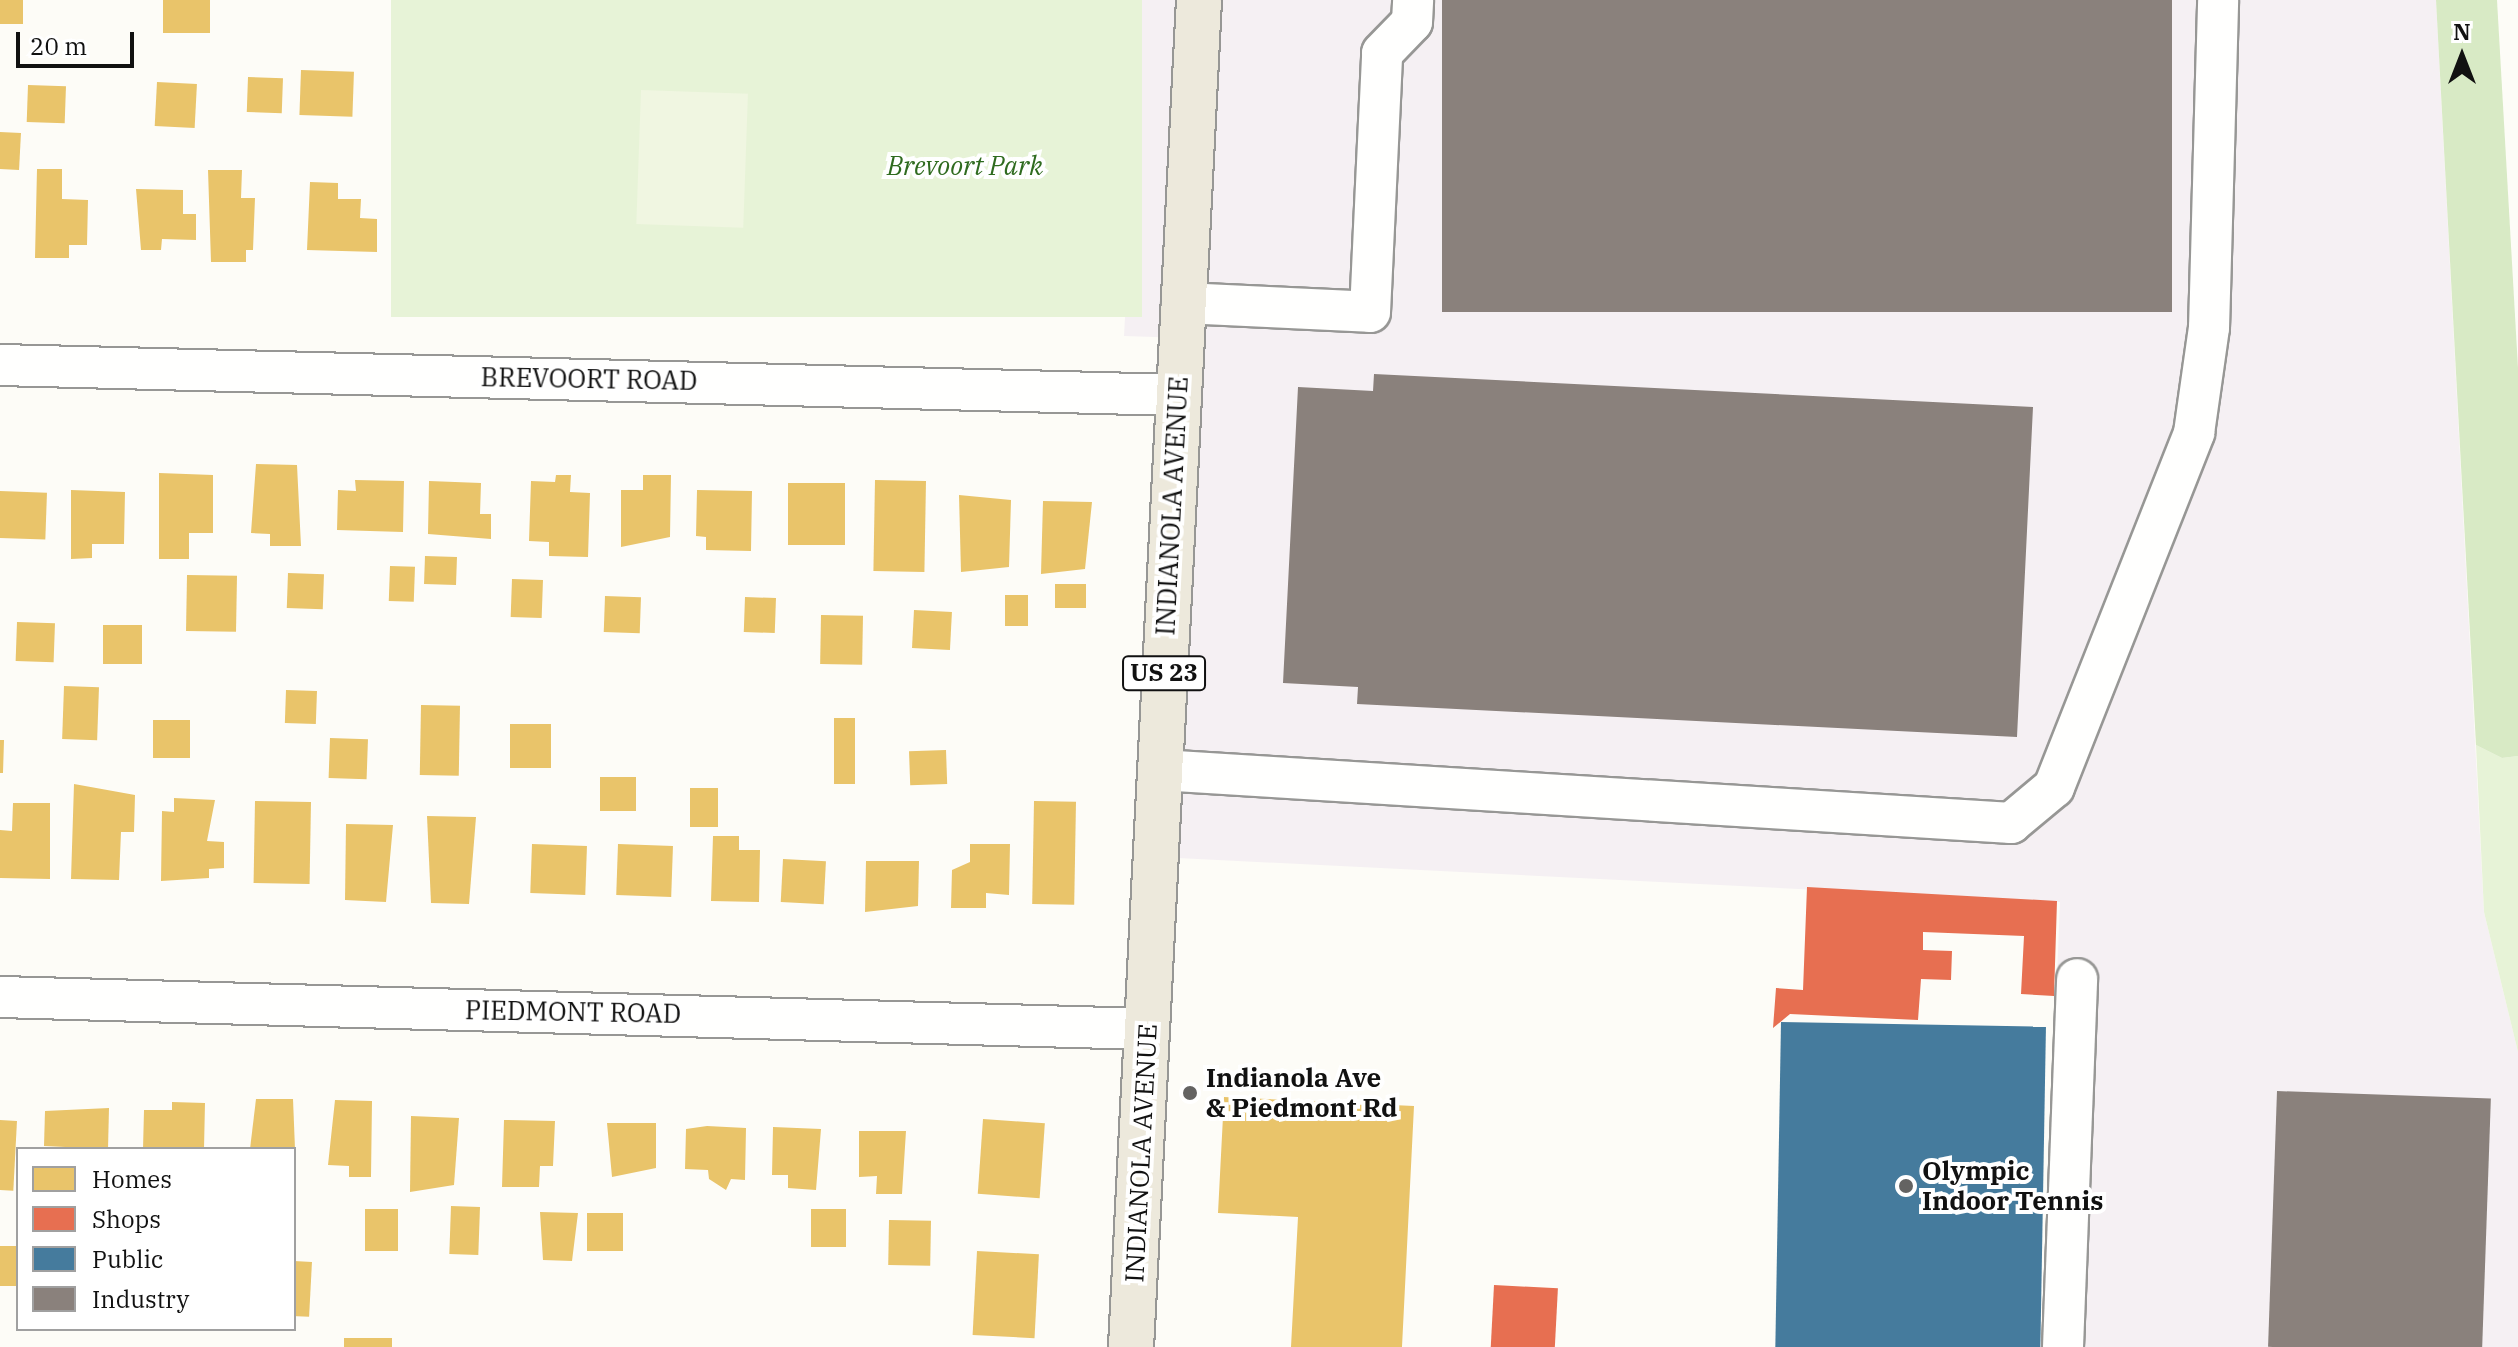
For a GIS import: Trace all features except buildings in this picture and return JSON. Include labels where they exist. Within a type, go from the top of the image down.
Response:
[{"type":"main road","name":"INDIANOLA AVENUE","points":[[1131,1347],[1199,0]]},
{"type":"street","points":[[1182,303],[1370,312],[1382,53],[1412,22],[1413,0]]},
{"type":"street","points":[[1160,770],[2011,823],[2054,787],[2194,433],[2209,328],[2218,0]]},
{"type":"street","name":"BREVOORT ROAD","points":[[0,365],[1177,395]]},
{"type":"street","points":[[2063,1347],[2077,979]]},
{"type":"street","name":"PIEDMONT ROAD","points":[[0,997],[1147,1029]]},
{"type":"shaded area","points":[[1142,0],[2436,0],[2484,912],[2518,1052],[2518,1347],[2042,1347],[2060,902],[1158,857],[1185,338],[1124,336]]},
{"type":"green space","name":"Brevoort Park","points":[[391,0],[1142,0],[1142,317],[391,317]]},
{"type":"green space","points":[[2436,0],[2497,0],[2518,368],[2518,756],[2502,758],[2476,745]]},
{"type":"green space","points":[[641,90],[748,94],[743,228],[636,224]]},
{"type":"green space","points":[[2476,745],[2502,758],[2518,756],[2518,1052],[2484,912]]},
{"type":"place","name":"Indianola Ave & Piedmont Rd","points":[[1190,1093]]},
{"type":"place","name":"Olympic Indoor Tennis","points":[[1906,1186]]}]
